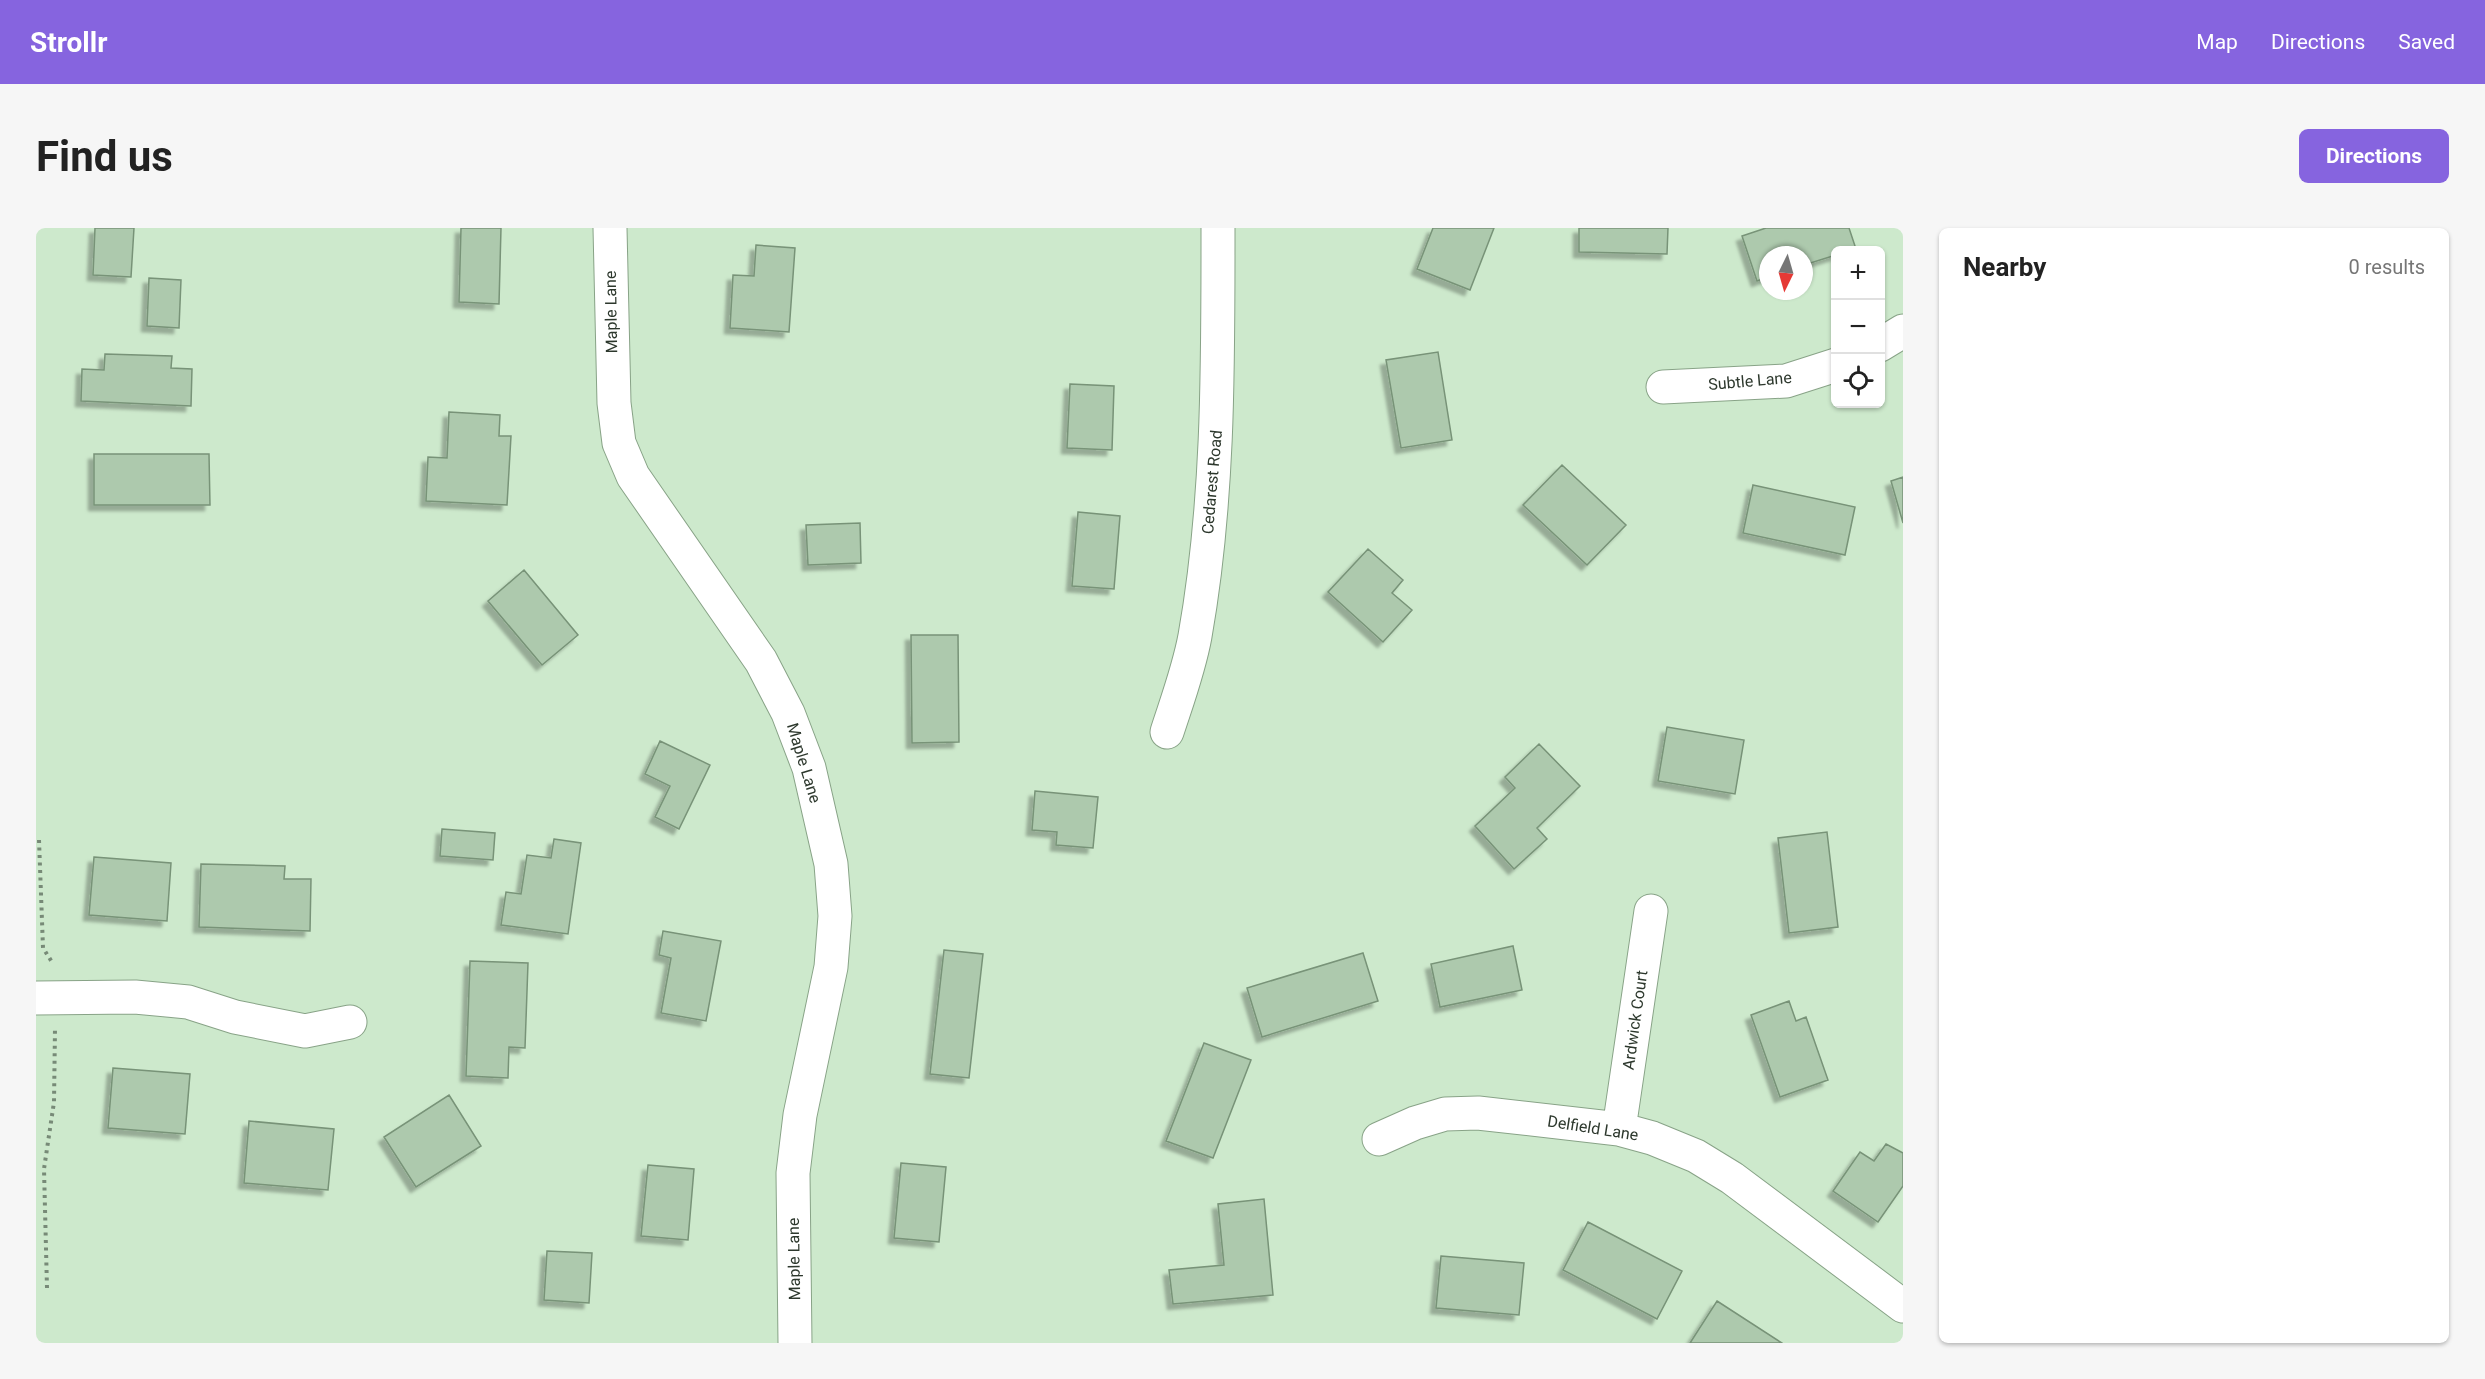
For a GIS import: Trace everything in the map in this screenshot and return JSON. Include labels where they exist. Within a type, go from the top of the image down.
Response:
[{"type":"street","name":"Maple Lane","points":[[610,228],[611,348],[619,443],[633,476],[760,661],[788,713],[809,768],[831,864],[834,916],[831,968],[800,1115],[793,1173],[795,1343]]},
{"type":"street","name":"Cedarest Road","points":[[1167,732],[1194,638],[1211,506],[1218,391],[1218,228]]},
{"type":"street","points":[[1885,342],[1903,331]]},
{"type":"street","name":"Subtle Lane","points":[[1663,387],[1786,381],[1831,367]]},
{"type":"street","name":"Ardwick Court","points":[[1619,1129],[1651,911]]},
{"type":"street","points":[[36,998],[135,997],[188,1002],[235,1017],[305,1031],[350,1022]]},
{"type":"street","name":"Delfield Lane","points":[[1379,1139],[1415,1123],[1445,1114],[1478,1113],[1619,1129],[1652,1138],[1696,1156],[1732,1178],[1903,1306]]},
{"type":"path","points":[[39,840],[43,948],[52,962]]},
{"type":"path","points":[[47,1288],[44,1169],[54,1102],[56,1028]]},
{"type":"building","points":[[95,228],[134,228],[131,277],[93,275]]},
{"type":"building","points":[[461,228],[501,228],[499,304],[459,302]]},
{"type":"building","points":[[1433,228],[1494,228],[1470,290],[1417,269]]},
{"type":"building","points":[[1579,228],[1668,228],[1667,254],[1579,252]]},
{"type":"building","points":[[1766,228],[1849,228],[1855,246],[1831,246],[1831,257],[1813,262],[1813,246],[1759,246],[1759,280],[1757,281],[1742,236]]},
{"type":"building","points":[[756,245],[795,248],[789,332],[730,328],[733,275],[754,276]]},
{"type":"building","points":[[149,278],[181,280],[179,328],[147,326]]},
{"type":"building","points":[[1438,352],[1452,440],[1401,448],[1386,360]]},
{"type":"building","points":[[105,354],[172,356],[171,368],[192,369],[191,406],[81,401],[82,369],[104,370]]},
{"type":"building","points":[[1070,384],[1114,386],[1112,450],[1067,448]]},
{"type":"building","points":[[449,412],[500,415],[499,436],[511,436],[507,505],[426,501],[428,457],[447,458]]},
{"type":"building","points":[[94,454],[209,454],[210,505],[94,505]]},
{"type":"building","points":[[1562,465],[1626,525],[1587,565],[1523,505]]},
{"type":"building","points":[[1903,477],[1903,523],[1891,481]]},
{"type":"building","points":[[1753,485],[1855,507],[1845,555],[1743,533]]},
{"type":"building","points":[[1078,512],[1120,516],[1114,589],[1072,586]]},
{"type":"building","points":[[860,523],[861,563],[808,565],[806,525]]},
{"type":"building","points":[[1368,549],[1403,580],[1392,593],[1412,610],[1383,642],[1328,592]]},
{"type":"building","points":[[524,570],[578,635],[542,665],[488,601]]},
{"type":"building","points":[[911,635],[958,635],[959,742],[912,743]]},
{"type":"building","points":[[1667,727],[1744,740],[1735,794],[1658,781]]},
{"type":"building","points":[[660,741],[710,765],[679,829],[655,817],[670,786],[645,774]]},
{"type":"building","points":[[1539,744],[1580,786],[1537,828],[1547,839],[1514,869],[1475,826],[1515,788],[1505,777]]},
{"type":"building","points":[[1035,791],[1098,797],[1093,848],[1056,845],[1057,832],[1032,830]]},
{"type":"building","points":[[442,829],[495,833],[493,860],[440,856]]},
{"type":"building","points":[[1827,832],[1838,927],[1789,933],[1778,838]]},
{"type":"building","points":[[554,839],[581,843],[568,934],[501,925],[506,892],[521,894],[527,855],[551,858]]},
{"type":"building","points":[[94,857],[171,863],[167,921],[89,915]]},
{"type":"building","points":[[201,864],[285,866],[284,879],[311,879],[310,931],[199,927]]},
{"type":"building","points":[[663,931],[721,941],[706,1021],[661,1013],[671,958],[659,955]]},
{"type":"building","points":[[1513,946],[1522,990],[1440,1007],[1431,964]]},
{"type":"building","points":[[944,950],[983,954],[969,1078],[930,1074]]},
{"type":"building","points":[[1363,953],[1378,1001],[1262,1037],[1247,988]]},
{"type":"building","points":[[470,961],[528,963],[525,1048],[509,1047],[508,1078],[466,1076]]},
{"type":"building","points":[[1789,1001],[1796,1021],[1806,1017],[1828,1080],[1780,1097],[1751,1015]]},
{"type":"building","points":[[1204,1043],[1251,1060],[1213,1158],[1166,1141]]},
{"type":"building","points":[[113,1068],[190,1074],[185,1134],[108,1128]]},
{"type":"building","points":[[449,1095],[481,1146],[416,1187],[384,1137]]},
{"type":"building","points":[[249,1121],[334,1129],[328,1190],[244,1183]]},
{"type":"building","points":[[1886,1144],[1903,1153],[1903,1186],[1878,1222],[1833,1191],[1860,1152],[1874,1161]]},
{"type":"building","points":[[901,1163],[946,1167],[939,1242],[894,1238]]},
{"type":"building","points":[[648,1165],[694,1169],[688,1240],[641,1236]]},
{"type":"building","points":[[1264,1199],[1273,1295],[1173,1304],[1169,1270],[1224,1265],[1218,1204]]},
{"type":"building","points":[[1588,1222],[1682,1271],[1657,1319],[1563,1270]]},
{"type":"building","points":[[547,1251],[592,1253],[589,1303],[544,1300]]},
{"type":"building","points":[[1441,1256],[1524,1263],[1519,1315],[1436,1308]]},
{"type":"building","points":[[1717,1301],[1782,1343],[1690,1343]]}]
